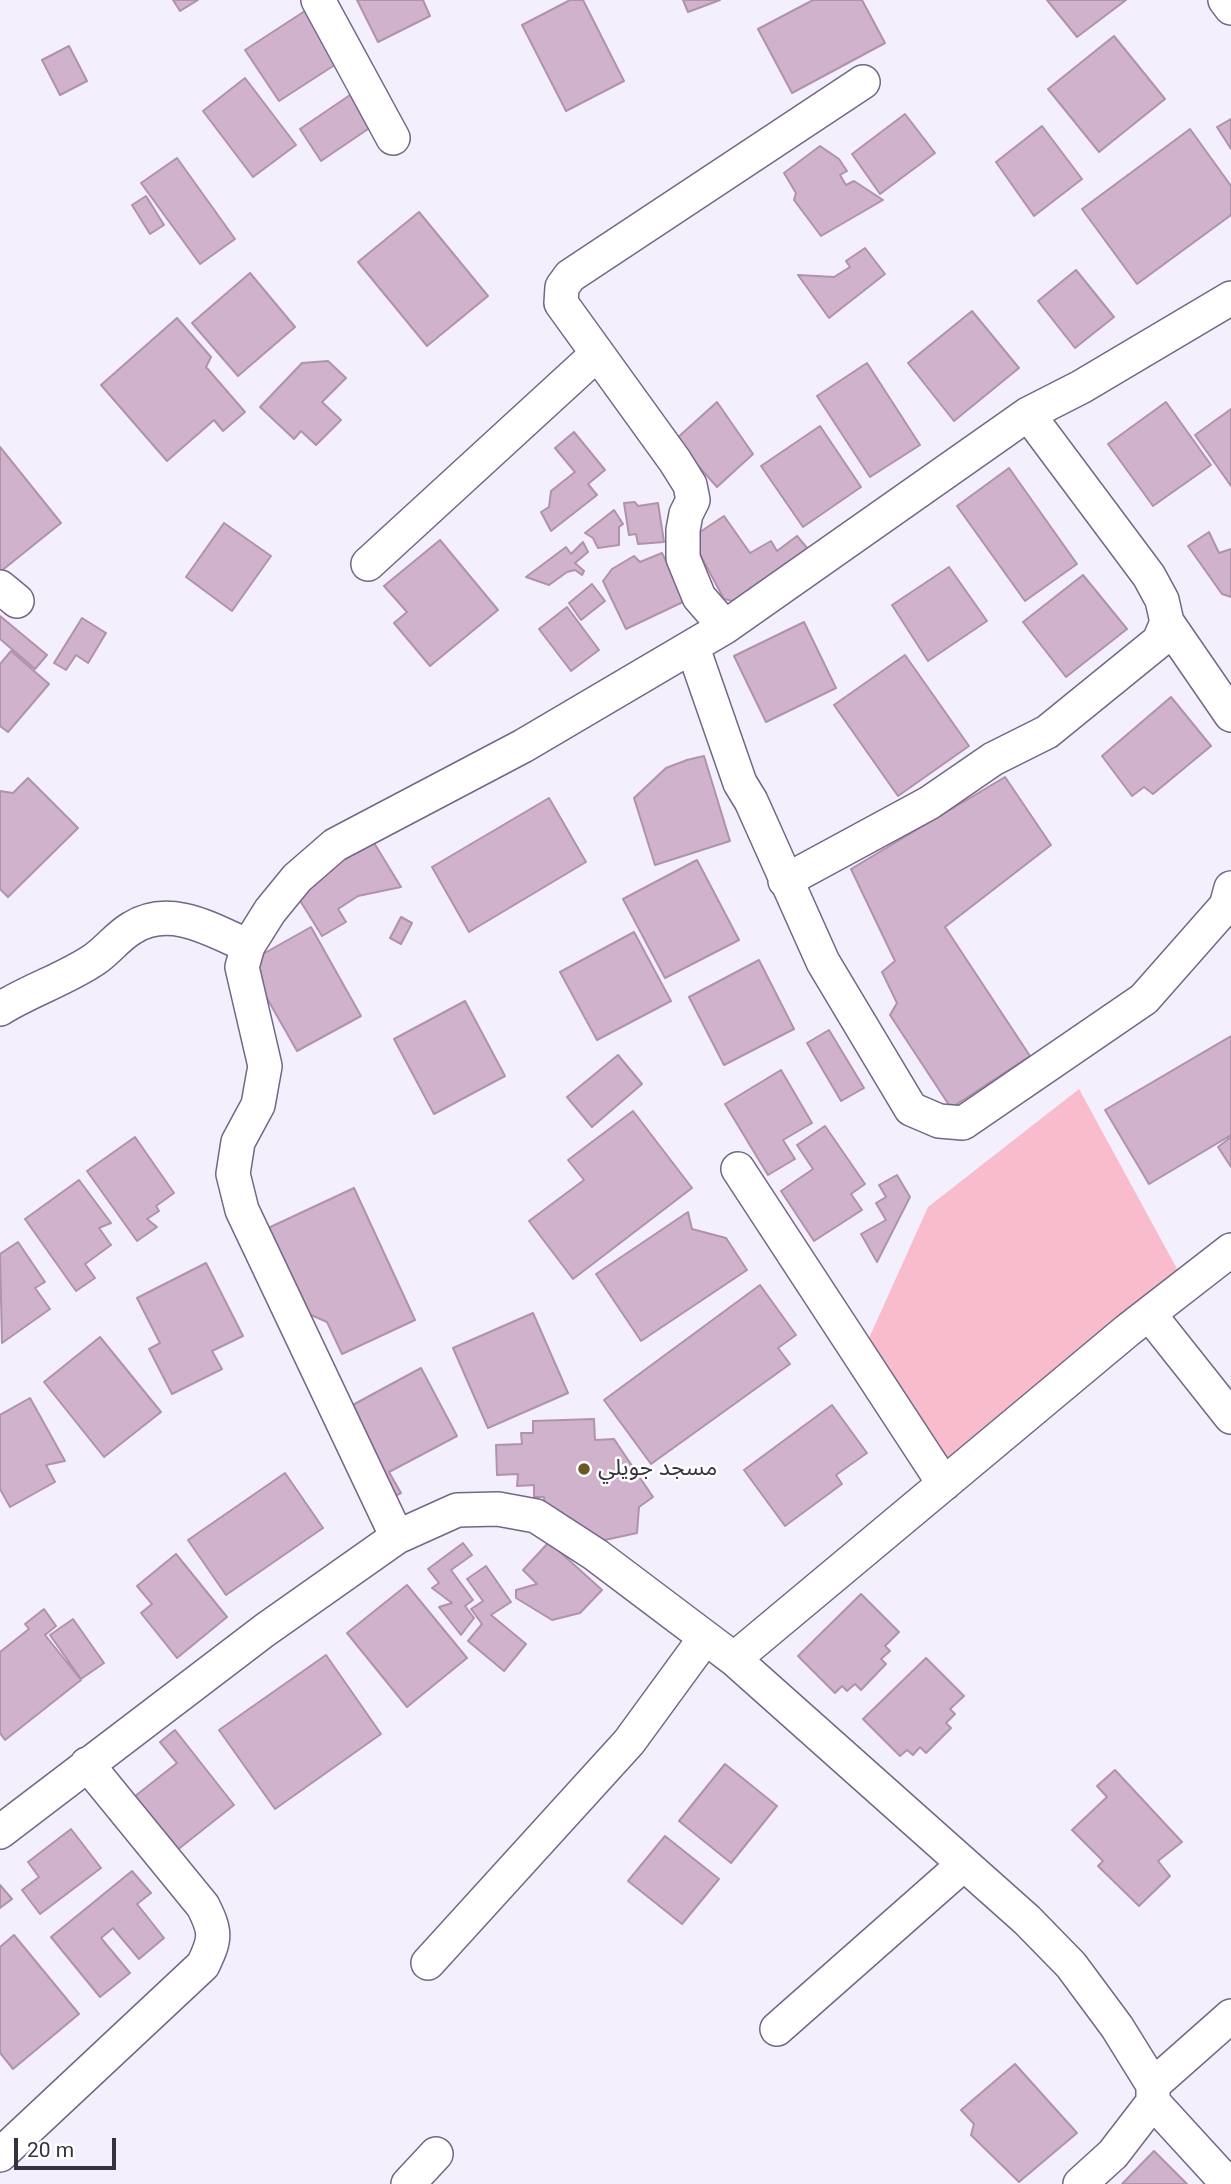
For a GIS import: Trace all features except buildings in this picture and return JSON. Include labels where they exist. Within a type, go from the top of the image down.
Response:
[{"type":"street","points":[[318,0],[393,138]]},
{"type":"street","points":[[1226,0],[1231,8]]},
{"type":"street","points":[[725,627],[699,597],[683,558],[683,530],[686,514],[693,500],[690,485],[561,303],[562,287],[570,276],[863,82]]},
{"type":"street","points":[[397,1538],[242,1210],[233,1174],[238,1142],[258,1105],[265,1066],[242,967],[248,946],[270,911],[297,878],[335,845],[523,746],[693,648],[1028,414],[1081,387],[1231,298]]},
{"type":"street","points":[[368,564],[597,354]]},
{"type":"street","points":[[1028,414],[1149,576],[1161,600],[1167,622],[1231,715]]},
{"type":"street","points":[[785,881],[929,803],[993,759],[1046,732],[1158,641],[1167,622]]},
{"type":"street","points":[[693,648],[740,783],[751,801],[823,962],[911,1109],[939,1122],[963,1123],[1144,999],[1226,906],[1231,888]]},
{"type":"street","points":[[0,1009],[23,994],[94,959],[133,927],[164,917],[191,921],[248,946]]},
{"type":"street","points":[[738,1169],[944,1484]]},
{"type":"street","points":[[734,1659],[1128,1330],[1231,1250]]},
{"type":"street","points":[[1150,1315],[1231,1417]]},
{"type":"street","points":[[0,1832],[265,1630],[397,1538],[457,1510],[498,1509],[536,1516],[596,1555],[734,1659],[1027,1920],[1071,1965],[1117,2027],[1153,2094],[1228,2184]]},
{"type":"street","points":[[428,1963],[629,1742],[705,1638]]},
{"type":"street","points":[[0,2155],[203,1965],[213,1944],[212,1924],[203,1906],[87,1764]]},
{"type":"street","points":[[777,2029],[964,1864]]},
{"type":"street","points":[[1080,2184],[1113,2154],[1153,2094],[1231,2016]]},
{"type":"street","points":[[408,2184],[436,2154]]},
{"type":"shaded area","points":[[1079,1089],[1182,1278],[944,1464],[865,1347],[928,1207]]},
{"type":"place","name":"مسجد جويلي","points":[[584,1469]]}]
